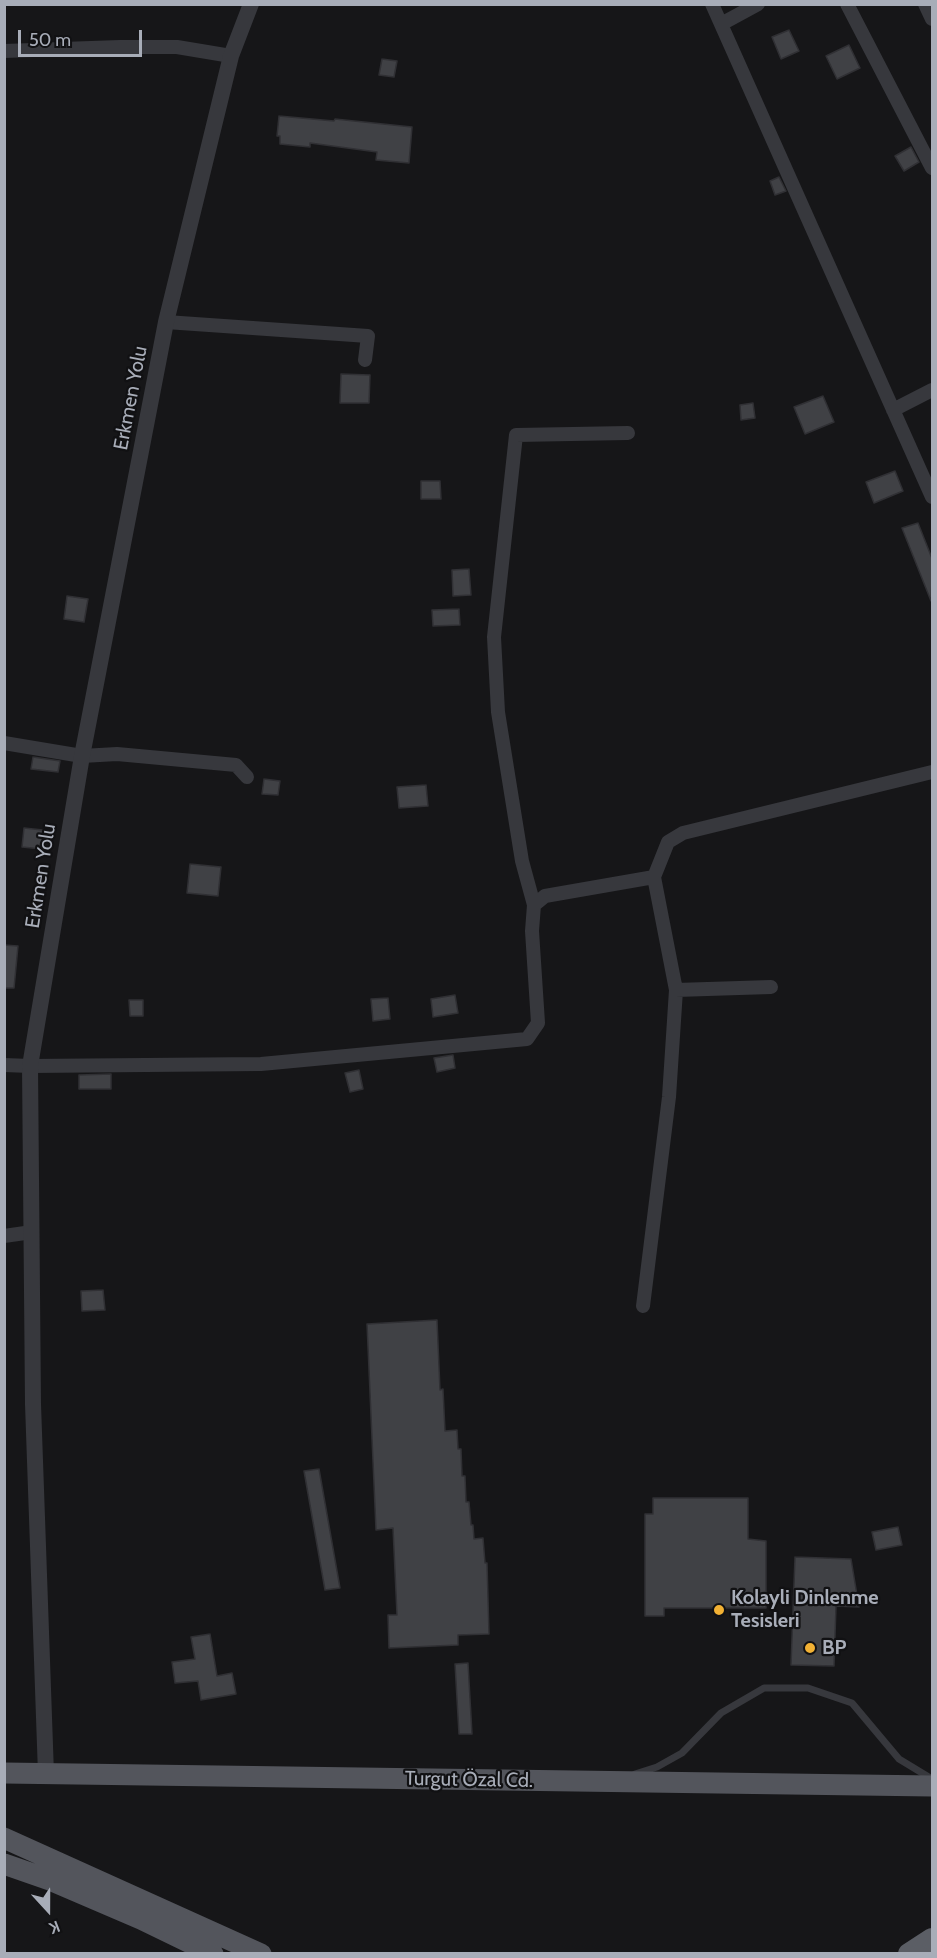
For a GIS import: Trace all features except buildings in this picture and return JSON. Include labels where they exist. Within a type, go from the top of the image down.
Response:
[{"type":"highway","points":[[909,1953],[933,1939]]},
{"type":"main road","name":"Turgut Özal Cd.","points":[[4,1773],[933,1786]]},
{"type":"main road","points":[[4,1838],[261,1953]]},
{"type":"main road","points":[[4,1864],[50,1880],[130,1914],[213,1953]]},
{"type":"street","name":"Erkmen Yolu","points":[[46,1774],[33,1404],[30,1066],[82,756],[166,322],[231,56],[251,4]]},
{"type":"street","points":[[712,4],[723,23],[933,497]]},
{"type":"street","points":[[723,23],[758,4]]},
{"type":"street","points":[[847,4],[933,168]]},
{"type":"street","points":[[925,4],[933,19]]},
{"type":"street","points":[[4,51],[177,47],[231,56]]},
{"type":"street","points":[[166,322],[368,336],[365,360]]},
{"type":"street","points":[[893,410],[933,390]]},
{"type":"street","points":[[4,1065],[261,1064],[527,1039],[538,1023],[532,931],[534,905],[522,861],[498,712],[494,637],[516,435],[628,433]]},
{"type":"street","points":[[4,743],[82,756],[117,754],[236,765],[247,777]]},
{"type":"street","points":[[643,1306],[669,1097],[676,990],[654,877],[668,842],[683,833],[933,772]]},
{"type":"street","points":[[534,905],[545,896],[654,877]]},
{"type":"street","points":[[676,990],[771,987]]},
{"type":"street","points":[[4,1236],[32,1232]]},
{"type":"lane","points":[[614,1782],[657,1767],[682,1753],[721,1713],[764,1688],[808,1688],[852,1703],[899,1759],[933,1779]]},
{"type":"place","name":"Kolayli Dinlenme Tesisleri","points":[[719,1610]]},
{"type":"place","name":"BP","points":[[810,1648]]}]
